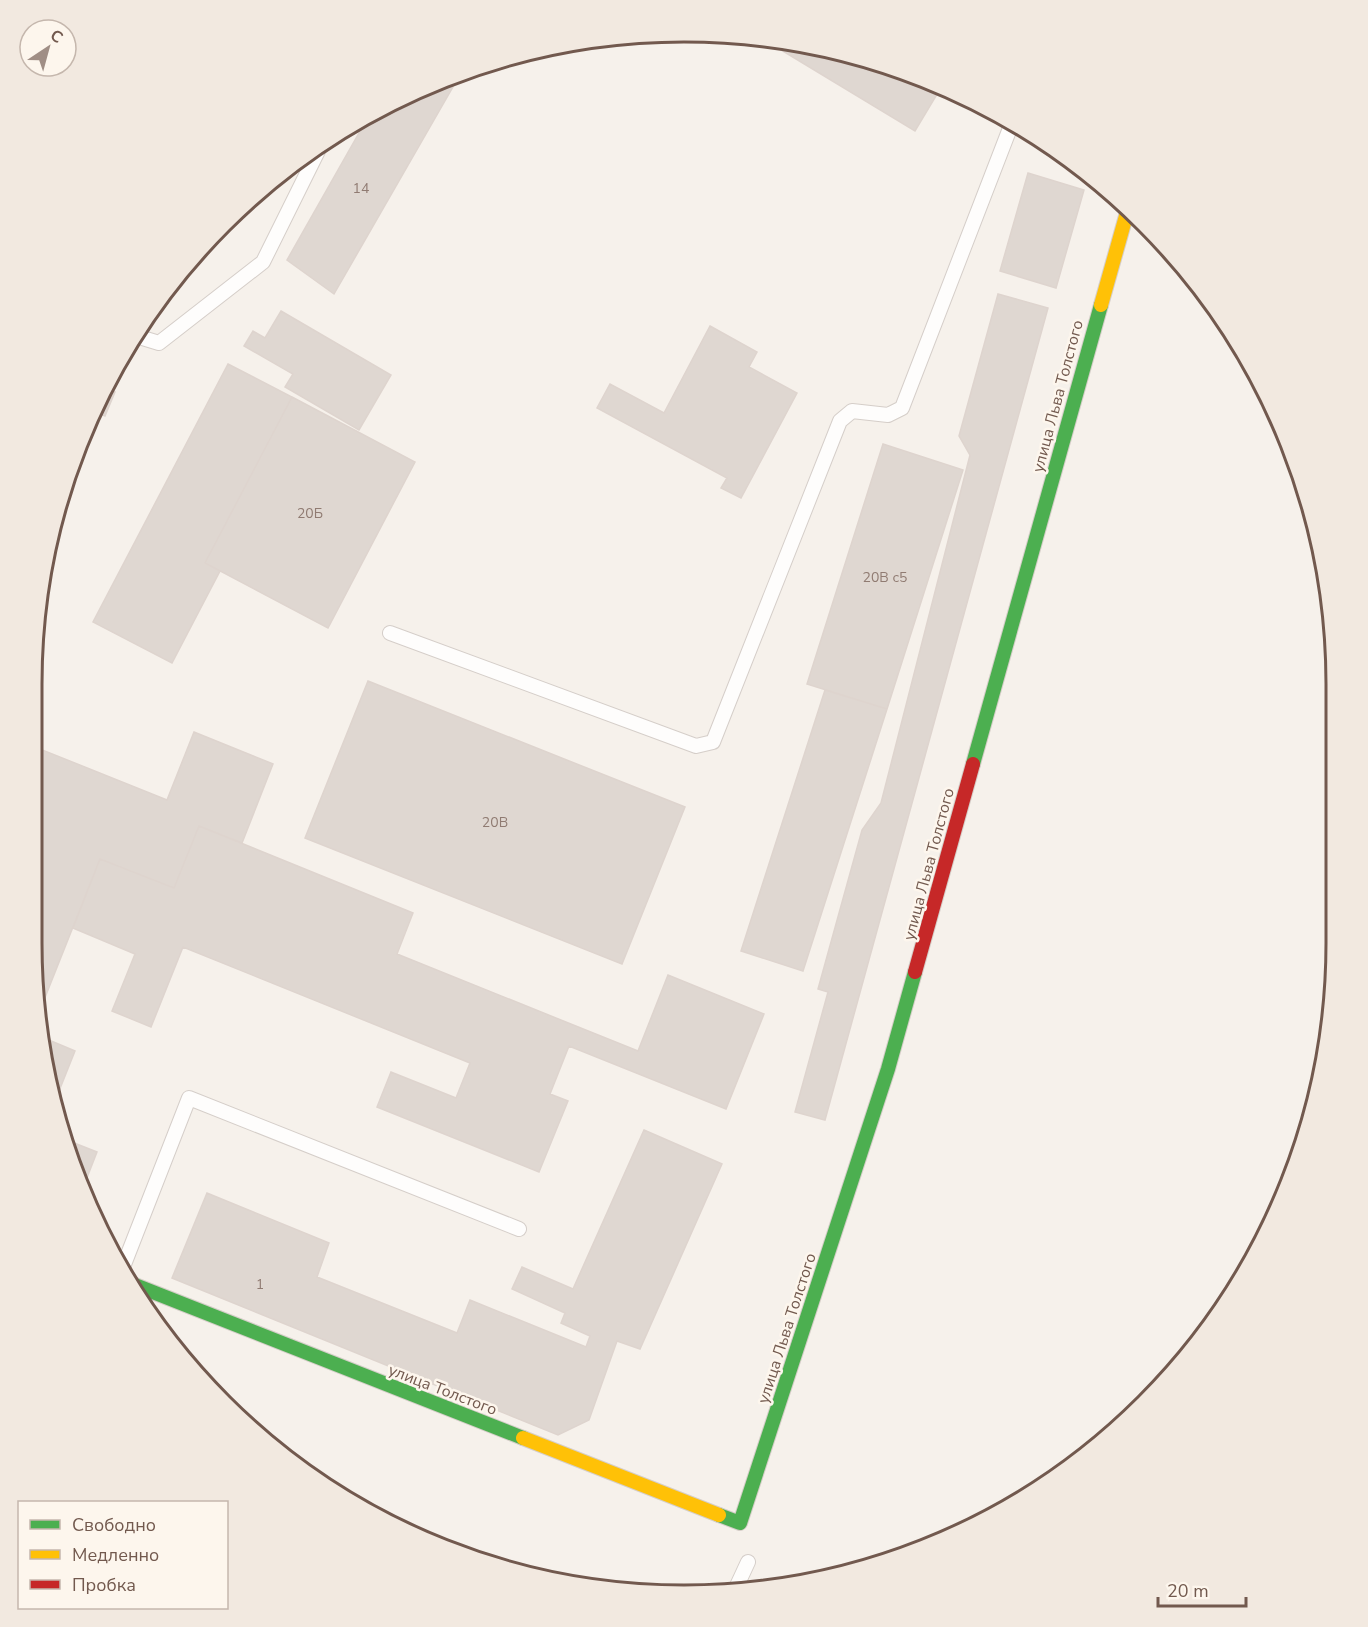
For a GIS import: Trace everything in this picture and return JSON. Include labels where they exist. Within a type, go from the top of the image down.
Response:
[{"type":"street","name":"улица Льва Толстого","points":[[740,1523],[888,1069],[1125,218]]},
{"type":"street","name":"улица Толстого","points":[[143,1288],[740,1523]]},
{"type":"lane","points":[[390,633],[696,746],[713,742],[840,422],[852,411],[888,415],[902,408],[1009,131]]},
{"type":"lane","points":[[143,338],[159,343],[263,262],[314,160]]},
{"type":"lane","points":[[126,1260],[189,1098],[519,1229]]},
{"type":"lane","points":[[738,1583],[748,1562]]},
{"type":"building","points":[[779,49],[850,64],[937,94],[915,131]]},
{"type":"building","points":[[454,85],[334,294],[287,260],[361,129],[400,108]]},
{"type":"building","points":[[1028,173],[1084,190],[1056,288],[1000,271]]},
{"type":"building","points":[[998,294],[1048,308],[825,1120],[795,1112],[828,992],[818,989],[862,830],[881,803],[970,455],[959,436]]},
{"type":"building","points":[[281,311],[391,375],[359,430],[285,387],[293,374],[244,346],[253,331],[265,338]]},
{"type":"building","points":[[710,326],[757,352],[749,367],[797,393],[741,498],[721,488],[727,478],[597,408],[610,384],[664,413]]},
{"type":"building","points":[[228,364],[292,397],[205,563],[220,571],[172,663],[93,622]]},
{"type":"building","points":[[113,391],[115,392],[105,416],[101,415]]},
{"type":"building","points":[[292,397],[415,462],[328,628],[205,563]]},
{"type":"building","points":[[883,444],[963,470],[887,709],[807,684]]},
{"type":"building","points":[[368,681],[685,807],[622,964],[305,838]]},
{"type":"building","points":[[825,690],[887,709],[803,971],[741,951]]},
{"type":"building","points":[[194,732],[273,764],[242,843],[199,826],[174,888],[100,859],[44,999],[42,943],[42,750],[167,800]]},
{"type":"building","points":[[199,826],[413,913],[397,954],[638,1051],[668,975],[764,1014],[726,1109],[569,1046],[550,1094],[568,1101],[539,1172],[377,1107],[391,1072],[456,1098],[470,1063],[183,947],[151,1027],[112,1011],[135,954],[73,928],[100,859],[174,888]]},
{"type":"building","points":[[49,1040],[75,1051],[59,1090]]},
{"type":"building","points":[[644,1130],[722,1164],[640,1349],[617,1341],[589,1420],[558,1435],[172,1278],[207,1193],[329,1243],[317,1277],[457,1333],[470,1300],[586,1347],[590,1336],[561,1323],[565,1313],[512,1289],[522,1267],[573,1289]]},
{"type":"building","points":[[74,1143],[97,1152],[87,1178]]},
{"type":"traffic: fast","points":[[973,764],[1101,305]]},
{"type":"traffic: fast","points":[[719,1515],[740,1523],[888,1069],[915,972]]},
{"type":"traffic: fast","points":[[143,1288],[523,1438]]},
{"type":"traffic: slow","points":[[1101,305],[1125,218]]},
{"type":"traffic: slow","points":[[523,1438],[719,1515]]},
{"type":"traffic: jam","points":[[915,972],[973,764]]}]
